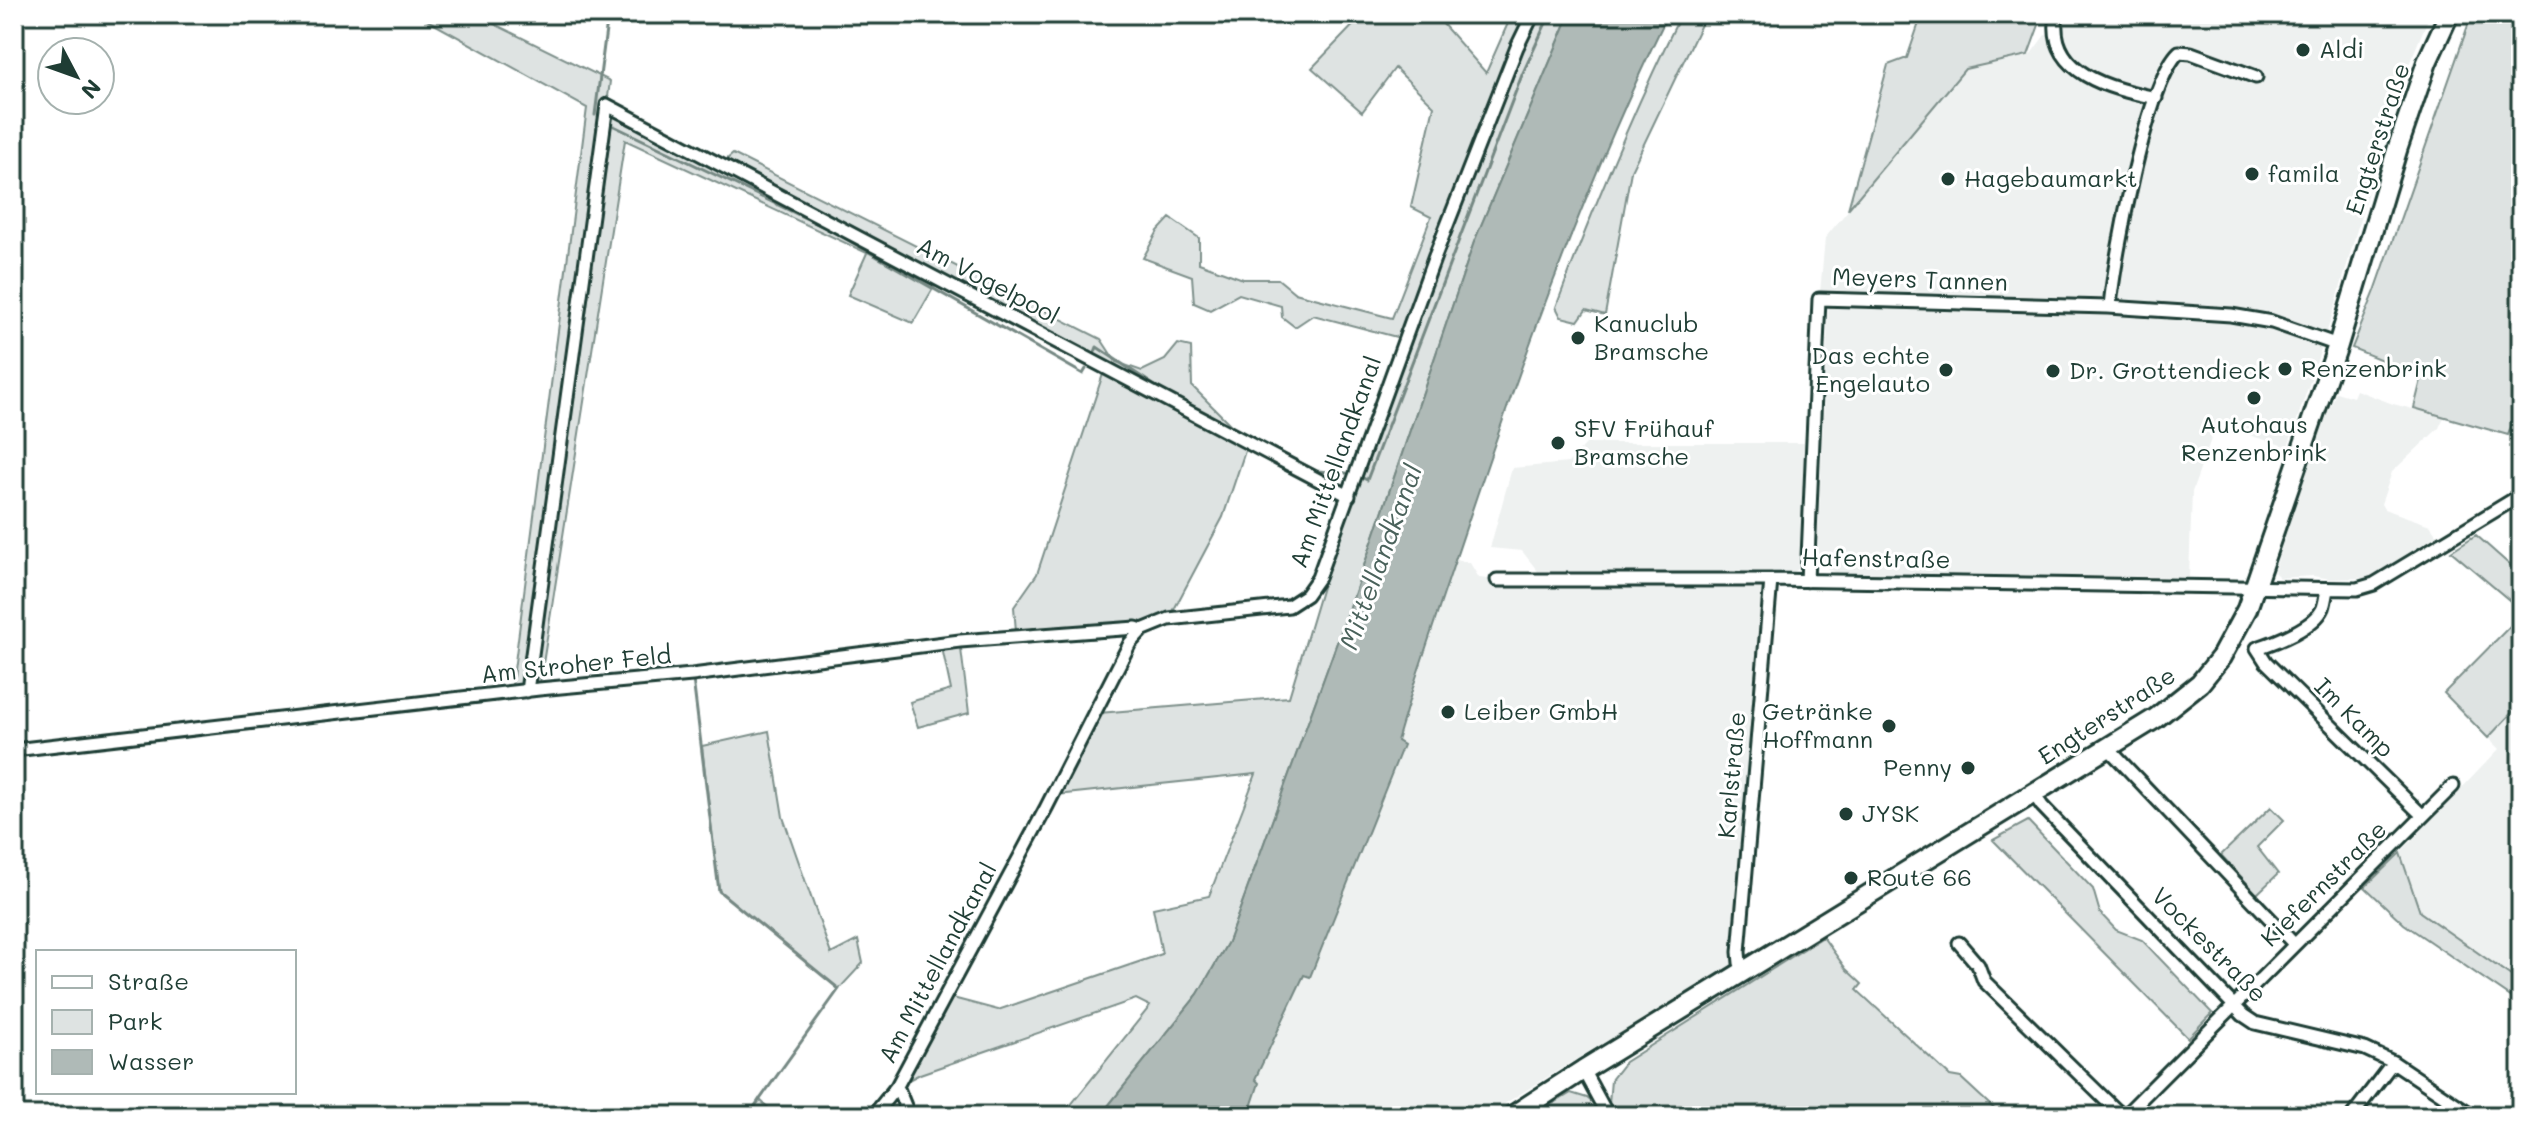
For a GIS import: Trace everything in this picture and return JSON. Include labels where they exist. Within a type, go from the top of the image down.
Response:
[{"type":"main road","name":"Engterstraße","points":[[1512,1116],[2108,748],[2171,708],[2203,679],[2237,631],[2254,586],[2338,345],[2398,147],[2427,62],[2449,14]]},
{"type":"street","name":"Am Mittellandkanal","points":[[873,1116],[897,1086],[1046,808],[1130,643],[1142,630],[1169,619],[1289,606],[1306,595],[1318,578],[1435,256],[1517,47],[1533,14]]},
{"type":"street","points":[[2057,14],[2055,23],[2060,44],[2081,73],[2099,84],[2156,98]]},
{"type":"street","points":[[2110,307],[2114,268],[2156,98],[2170,61],[2179,52],[2191,53],[2256,77]]},
{"type":"street","name":"Am Vogelpool","points":[[527,691],[607,105],[1349,496]]},
{"type":"street","name":"Meyers Tannen","points":[[1807,581],[1819,299],[2110,307],[2231,315],[2272,322],[2338,345]]},
{"type":"street","name":"Hafenstraße","points":[[1497,580],[1771,580],[2357,589],[2374,584],[2521,495]]},
{"type":"street","name":"Karlstraße","points":[[1745,972],[1739,952],[1771,580]]},
{"type":"street","name":"Im Kamp","points":[[2327,589],[2324,607],[2316,618],[2278,641],[2257,648],[2266,662],[2423,816]]},
{"type":"street","name":"Am Stroher Feld","points":[[14,750],[692,675],[960,641],[1142,630]]},
{"type":"street","points":[[2108,748],[2294,944]]},
{"type":"street","name":"Kiefernstraße","points":[[2123,1116],[2453,786]]},
{"type":"street","name":"Vockestraße","points":[[2033,793],[2233,1006],[2255,1023],[2365,1049],[2393,1062],[2474,1116]]},
{"type":"street","points":[[1959,943],[1978,965],[1984,981],[2123,1116]]},
{"type":"street","points":[[2352,1116],[2393,1062]]},
{"type":"street","points":[[1583,1070],[1608,1116]]},
{"type":"street","name":"Am Mittellandkanal","points":[[897,1086],[909,1116]]},
{"type":"shaded area","points":[[2064,14],[2430,14],[2393,103],[2335,307],[2288,447],[2216,425],[2192,492],[2189,577],[1838,574],[1828,569],[1817,557],[1829,294],[1820,293],[1825,238],[1965,69],[2030,55],[2045,35],[2062,31]]},
{"type":"shaded area","points":[[2356,390],[2393,404],[2444,417],[2439,428],[2392,472],[2381,504],[2384,509],[2430,525],[2437,535],[2368,578],[2280,578],[2274,572],[2303,478],[2336,392],[2353,397]]},
{"type":"shaded area","points":[[1587,443],[1806,443],[1802,565],[1788,578],[1540,574],[1522,551],[1490,548],[1512,468],[1568,463]]},
{"type":"shaded area","points":[[1456,560],[1470,563],[1479,578],[1497,580],[1771,580],[1735,953],[1730,970],[1591,1050],[1485,1116],[1248,1116],[1259,1083],[1254,1080],[1304,975],[1311,977],[1403,746],[1397,741]]},
{"type":"shaded area","points":[[2521,703],[2521,983],[2420,912],[2400,853],[2499,749],[2488,738]]},
{"type":"green space","points":[[416,14],[474,14],[610,81],[607,105],[720,165],[733,154],[1101,339],[1116,362],[1142,371],[1165,360],[1178,344],[1191,347],[1192,386],[1248,442],[1223,517],[1170,617],[1151,619],[1142,635],[1017,643],[1014,607],[1037,574],[1105,368],[938,280],[913,323],[848,295],[867,253],[625,140],[539,689],[511,693],[587,108]]},
{"type":"green space","points":[[1364,14],[1426,14],[1442,23],[1486,73],[1512,14],[1570,14],[1474,242],[1351,604],[1228,942],[1198,994],[1100,1116],[1062,1116],[1150,1006],[1136,999],[920,1074],[897,1086],[945,996],[998,1010],[1162,954],[1153,908],[1209,896],[1256,774],[1056,795],[1099,713],[1289,697],[1349,497],[1404,339],[1313,315],[1295,327],[1282,317],[1281,306],[1239,294],[1210,310],[1194,303],[1192,276],[1143,258],[1158,231],[1170,218],[1199,238],[1199,263],[1243,279],[1278,279],[1295,293],[1392,318],[1431,217],[1411,207],[1434,106],[1395,68],[1362,112],[1312,68]]},
{"type":"green space","points":[[1681,14],[1706,14],[1631,171],[1605,315],[1586,310],[1578,321],[1561,317],[1556,307],[1585,233],[1631,122]]},
{"type":"green space","points":[[1953,14],[2043,14],[2028,55],[1965,69],[1848,209],[1888,65],[1907,58],[1919,23],[1949,24]]},
{"type":"green space","points":[[2472,14],[2521,14],[2521,400],[2508,435],[2414,408],[2422,376],[2352,348]]},
{"type":"green space","points":[[2476,535],[2521,575],[2521,610],[2451,551]]},
{"type":"green space","points":[[2521,615],[2521,703],[2488,738],[2444,693]]},
{"type":"green space","points":[[960,641],[969,713],[918,727],[910,702],[951,690],[941,643]]},
{"type":"green space","points":[[769,731],[783,817],[831,954],[858,940],[863,963],[839,989],[719,891],[702,746]]},
{"type":"green space","points":[[2271,807],[2284,820],[2257,847],[2278,874],[2257,894],[2221,855]]},
{"type":"green space","points":[[2028,821],[2093,889],[2100,913],[2116,930],[2142,940],[2212,1013],[2188,1038],[1993,840]]},
{"type":"green space","points":[[2400,853],[2420,912],[2521,983],[2521,1004],[2404,924],[2365,887]]},
{"type":"green space","points":[[1823,937],[1846,969],[1862,984],[1857,990],[1950,1076],[1961,1078],[2002,1116],[1533,1116],[1571,1093],[1587,1098],[1608,1115],[1611,1080],[1625,1062]]},
{"type":"green space","points":[[759,1099],[777,1116],[748,1116]]},
{"type":"water","name":"Mittellandkanal","points":[[1570,14],[1668,14],[1595,177],[1530,344],[1414,684],[1397,741],[1403,745],[1310,977],[1304,975],[1255,1079],[1259,1083],[1248,1116],[1100,1116],[1198,994],[1228,942],[1351,604],[1474,242]]},
{"type":"waterway","points":[[595,115],[608,14]]},
{"type":"waterway","points":[[1361,477],[1367,480],[1522,75],[1550,14]]},
{"type":"waterway","points":[[614,126],[832,231],[1083,374],[1086,369]]},
{"type":"waterway","points":[[1095,352],[1097,347],[1170,396]]},
{"type":"waterway","points":[[1219,421],[1317,471],[1346,473]]},
{"type":"waterway","points":[[693,679],[719,891],[839,989],[748,1116]]},
{"type":"place","name":"Aldi","points":[[2303,50]]},
{"type":"place","name":"famila","points":[[2252,174]]},
{"type":"place","name":"Hagebaumarkt","points":[[1948,179]]},
{"type":"place","name":"Kanuclub Bramsche","points":[[1578,338]]},
{"type":"place","name":"Renzenbrink","points":[[2285,369]]},
{"type":"place","name":"Das echte Engelauto","points":[[1946,370]]},
{"type":"place","name":"Dr. Grottendieck","points":[[2053,371]]},
{"type":"place","name":"Autohaus Renzenbrink","points":[[2254,398]]},
{"type":"place","name":"SFV Frühauf Bramsche","points":[[1558,443]]},
{"type":"place","name":"Leiber GmbH","points":[[1448,712]]},
{"type":"place","name":"Getränke Hoffmann","points":[[1889,726]]},
{"type":"place","name":"Penny","points":[[1968,768]]},
{"type":"place","name":"JYSK","points":[[1846,814]]},
{"type":"place","name":"Route 66","points":[[1851,878]]}]
